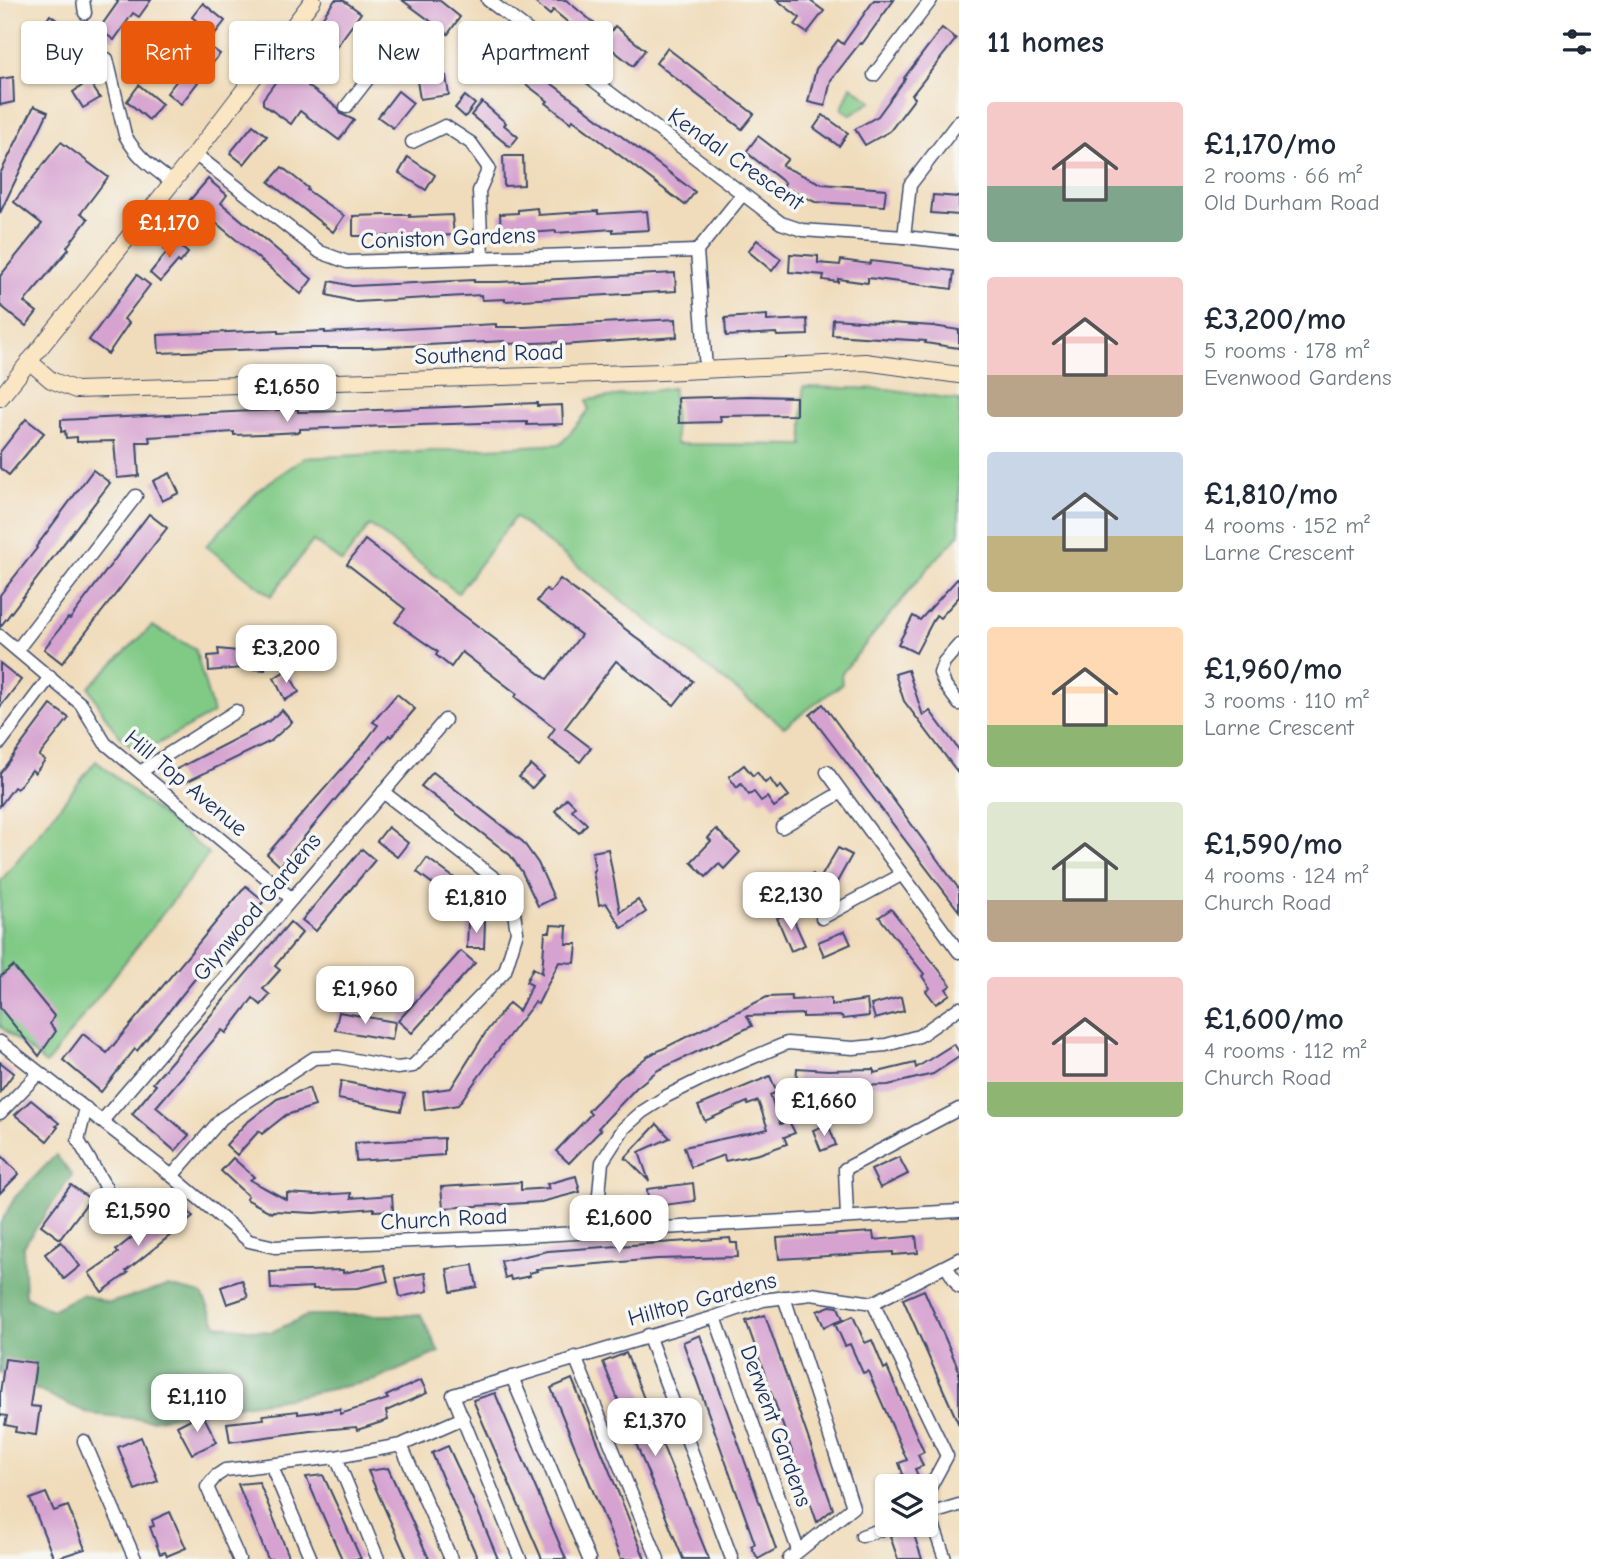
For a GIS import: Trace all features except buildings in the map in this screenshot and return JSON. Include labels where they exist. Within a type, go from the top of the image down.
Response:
[{"type":"street","points":[[0,398],[313,0]]},
{"type":"street","name":"Kendal Crescent","points":[[488,0],[781,223],[802,230],[959,243]]},
{"type":"street","points":[[874,75],[931,0]]},
{"type":"street","points":[[107,59],[130,146],[147,164],[173,181]]},
{"type":"street","points":[[346,107],[364,84]]},
{"type":"street","points":[[904,237],[910,184],[959,121]]},
{"type":"street","points":[[411,142],[445,126],[471,143],[489,168],[478,191],[482,256]]},
{"type":"street","name":"Coniston Gardens","points":[[194,154],[320,251],[347,262],[697,251]]},
{"type":"street","points":[[706,369],[697,251],[742,195]]},
{"type":"street","name":"Southend Road","points":[[29,362],[51,380],[76,390],[865,362],[959,376]]},
{"type":"street","points":[[17,650],[136,496]]},
{"type":"street","name":"Hill Top Avenue","points":[[0,636],[82,704],[105,743],[292,899]]},
{"type":"street","points":[[959,645],[944,662],[940,673],[959,704]]},
{"type":"street","points":[[0,743],[50,677]]},
{"type":"street","points":[[140,772],[236,711]]},
{"type":"street","name":"Glynwood Gardens","points":[[102,1121],[444,720]]},
{"type":"street","points":[[827,772],[959,952]]},
{"type":"street","points":[[172,1176],[222,1118],[314,1058],[339,1057],[397,1068],[413,1066],[505,971],[517,932],[514,913],[498,881],[383,792]]},
{"type":"street","points":[[782,827],[840,793]]},
{"type":"street","points":[[822,918],[901,875]]},
{"type":"street","points":[[606,1231],[599,1194],[602,1162],[624,1128],[667,1096],[787,1043],[853,1048],[886,1045],[919,1036],[959,1008]]},
{"type":"street","name":"Church Road","points":[[0,1042],[172,1176],[249,1241],[275,1247],[959,1211]]},
{"type":"street","points":[[0,1113],[40,1073]]},
{"type":"street","points":[[86,1108],[78,1140],[106,1188]]},
{"type":"street","points":[[847,1217],[845,1169],[959,1109]]},
{"type":"street","points":[[937,1474],[947,1456],[873,1303],[959,1259]]},
{"type":"street","points":[[946,1266],[959,1287]]},
{"type":"street","name":"Hilltop Gardens","points":[[463,1418],[453,1395],[715,1317],[763,1300],[811,1294],[873,1303]]},
{"type":"street","points":[[784,1297],[853,1507],[793,1554]]},
{"type":"street","name":"Derwent Gardens","points":[[715,1317],[793,1554]]},
{"type":"street","points":[[648,1335],[732,1559]]},
{"type":"street","points":[[575,1357],[658,1559]]},
{"type":"street","points":[[512,1377],[589,1559]]},
{"type":"street","points":[[239,1559],[207,1488],[216,1476],[225,1471],[272,1467],[401,1445],[463,1418],[520,1559]]},
{"type":"street","points":[[84,1441],[135,1559]]},
{"type":"street","points":[[401,1445],[451,1559]]},
{"type":"street","points":[[336,1457],[378,1559]]},
{"type":"street","points":[[272,1467],[311,1559]]},
{"type":"street","points":[[938,1511],[959,1505]]},
{"type":"street","points":[[862,1536],[875,1532]]},
{"type":"street","points":[[937,1537],[945,1559]]},
{"type":"green space","points":[[851,86],[872,101],[851,115],[842,109]]},
{"type":"green space","points":[[803,387],[888,389],[959,400],[959,535],[928,568],[841,674],[842,684],[784,727],[515,517],[458,593],[370,525],[342,562],[313,541],[271,596],[206,546],[261,488],[304,458],[561,444],[589,410],[587,400],[673,388],[676,444],[803,445]]},
{"type":"green space","points":[[152,626],[195,649],[213,713],[141,753],[117,732],[89,687]]},
{"type":"green space","points":[[96,761],[209,854],[46,1064],[0,1026],[0,882]]},
{"type":"green space","points":[[56,1155],[72,1175],[23,1247],[25,1296],[52,1310],[82,1294],[109,1303],[168,1286],[202,1294],[217,1325],[271,1332],[309,1315],[421,1315],[439,1352],[376,1380],[287,1398],[150,1420],[90,1414],[0,1373],[0,1224],[15,1197]]}]
